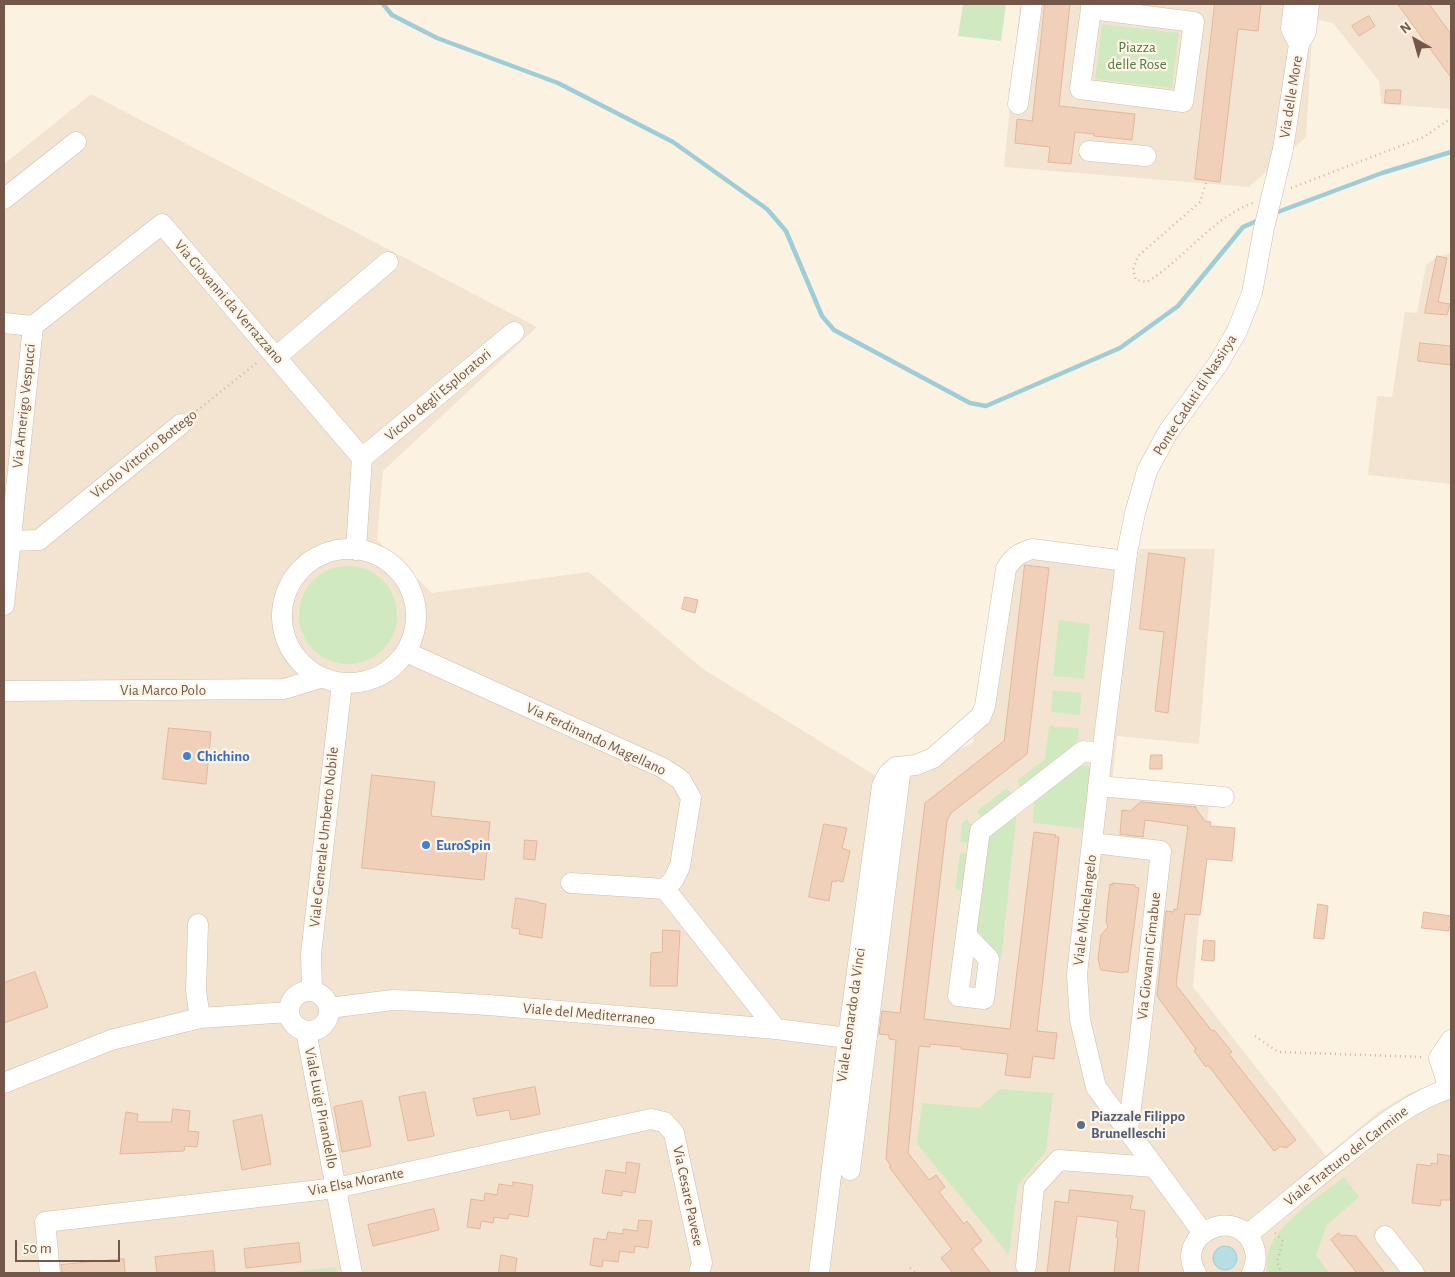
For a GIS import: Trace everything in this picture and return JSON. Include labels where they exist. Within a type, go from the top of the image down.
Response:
[{"type":"street","points":[[1018,104],[1032,4]]},
{"type":"street","name":"Via delle More","points":[[1294,4],[1291,29],[1299,44]]},
{"type":"street","name":"Via delle More","points":[[1283,149],[1299,44],[1306,32],[1310,4]]},
{"type":"street","points":[[1091,6],[1194,22],[1183,102],[1080,89],[1091,6]]},
{"type":"street","points":[[4,199],[76,142]]},
{"type":"street","name":"Ponte Caduti di Nassirya","points":[[1126,557],[1135,513],[1147,471],[1168,432],[1218,364],[1237,331],[1252,293],[1264,228],[1283,149]]},
{"type":"street","points":[[1089,151],[1146,156]]},
{"type":"street","name":"Via Giovanni da Verrazzano","points":[[33,326],[162,224],[362,458]]},
{"type":"street","points":[[274,354],[388,262]]},
{"type":"street","points":[[4,323],[33,326]]},
{"type":"street","name":"Via Amerigo Vespucci","points":[[4,605],[33,326]]},
{"type":"street","name":"Vicolo degli Esploratori","points":[[362,458],[514,332]]},
{"type":"street","name":"Vicolo Vittorio Bottego","points":[[10,541],[39,540],[181,424]]},
{"type":"street","points":[[356,550],[362,458]]},
{"type":"street","name":"Viale Leonardo da Vinci","points":[[819,1273],[882,786],[888,774],[896,767],[916,765],[933,758],[981,716],[985,706],[1006,569],[1011,561],[1020,553],[1032,548],[1126,557]]},
{"type":"street","points":[[356,550],[375,554],[392,564],[405,579],[413,596],[416,615],[414,634],[406,652],[394,666],[378,677],[361,683],[342,684],[320,678],[303,666],[290,649],[283,630],[282,609],[288,589],[299,571],[316,558],[335,551],[356,550]]},
{"type":"street","name":"Viale Michelangelo","points":[[1126,557],[1077,974],[1080,1020],[1096,1087],[1203,1233]]},
{"type":"street","name":"Via Ferdinando Magellano","points":[[406,652],[663,768],[681,780],[691,798],[680,866],[674,879],[665,889]]},
{"type":"street","name":"Via Marco Polo","points":[[4,691],[284,689],[320,678]]},
{"type":"street","name":"Viale Generale Umberto Nobile","points":[[312,991],[311,954],[342,684]]},
{"type":"street","points":[[966,935],[980,831],[1083,751],[1102,754]]},
{"type":"street","name":"Viale Leonardo da Vinci","points":[[850,1170],[901,767]]},
{"type":"street","points":[[1098,786],[1224,797]]},
{"type":"street","name":"Via Giovanni Cimabue","points":[[1093,843],[1161,851],[1128,1130]]},
{"type":"street","points":[[570,883],[665,889],[776,1029]]},
{"type":"street","points":[[198,924],[196,991],[200,1018]]},
{"type":"street","points":[[305,991],[312,991],[324,996],[329,1008],[328,1020],[324,1025],[313,1031],[300,1029],[290,1019],[290,1005],[293,998],[305,991]]},
{"type":"street","name":"Viale del Mediterraneo","points":[[329,1008],[393,1000],[498,1006],[776,1029],[848,1038]]},
{"type":"street","points":[[4,1082],[111,1040],[200,1018],[289,1012]]},
{"type":"street","name":"Viale Luigi Pirandello","points":[[306,1031],[352,1273]]},
{"type":"street","points":[[1450,1088],[1439,1058],[1451,1040]]},
{"type":"street","name":"Viale Tratturo del Carmine","points":[[1247,1235],[1376,1130],[1410,1106],[1430,1095],[1450,1088]]},
{"type":"street","name":"Via Elsa Morante","points":[[50,1273],[45,1222],[336,1188],[651,1119],[664,1122]]},
{"type":"street","name":"Via Cesare Pavese","points":[[664,1122],[674,1133],[702,1263],[699,1273]]},
{"type":"street","points":[[1026,1266],[1034,1188],[1059,1160],[1154,1168]]},
{"type":"street","points":[[1196,1273],[1192,1262],[1194,1246],[1203,1233],[1214,1227],[1226,1225],[1238,1229],[1247,1235],[1252,1242],[1256,1251],[1256,1261],[1252,1273]]},
{"type":"street","points":[[1385,1236],[1414,1273]]},
{"type":"path","name":"Vicolo Vittorio Bottego","points":[[181,424],[274,354]]},
{"type":"path","points":[[1255,1036],[1278,1052],[1439,1058]]},
{"type":"path","points":[[1281,1273],[1278,1261],[1283,1241]]},
{"type":"path","points":[[910,1268],[916,1273]]},
{"type":"shaded area","points":[[1020,4],[1451,4],[1451,109],[1381,104],[1379,81],[1333,23],[1313,19],[1306,137],[1249,187],[1004,167]]},
{"type":"shaded area","points":[[91,94],[537,327],[383,471],[377,540],[432,593],[589,572],[703,669],[881,779],[902,775],[973,743],[1001,555],[1133,570],[1140,549],[1215,549],[1199,744],[1117,736],[1112,783],[1210,792],[1193,987],[1326,1156],[1378,1112],[1410,1093],[1451,1078],[1451,1273],[4,1273],[4,164]]},
{"type":"shaded area","points":[[1451,253],[1451,484],[1368,475],[1377,396],[1392,397],[1405,312],[1417,313],[1426,265],[1437,257]]},
{"type":"green space","points":[[963,4],[1006,4],[1001,41],[958,36]]},
{"type":"green space","name":"Piazza delle Rose","points":[[1102,24],[1179,33],[1172,88],[1095,79]]},
{"type":"green space","points":[[348,566],[367,570],[383,580],[393,596],[397,615],[393,634],[383,650],[367,660],[348,664],[329,660],[313,650],[303,634],[299,615],[303,596],[313,580],[329,570]]},
{"type":"green space","points":[[1059,620],[1090,624],[1084,679],[1053,676]]},
{"type":"green space","points":[[1053,690],[1082,693],[1080,715],[1051,712]]},
{"type":"green space","points":[[1049,726],[1079,728],[1077,746],[1022,789],[1017,781],[1045,759]]},
{"type":"green space","points":[[1082,765],[1089,767],[1094,773],[1087,829],[1033,823],[1034,803],[1075,767]]},
{"type":"green space","points":[[1007,788],[1014,797],[984,820],[977,811]]},
{"type":"green space","points":[[1017,811],[1001,960],[975,931],[987,834]]},
{"type":"green space","points":[[967,819],[973,827],[971,843],[960,842],[962,823]]},
{"type":"green space","points":[[960,853],[970,855],[966,891],[955,890]]},
{"type":"green space","points":[[1000,1089],[1053,1093],[1046,1151],[1018,1185],[1009,1255],[917,1144],[922,1103],[979,1108]]},
{"type":"green space","points":[[1344,1177],[1359,1197],[1327,1225],[1316,1255],[1329,1273],[1267,1273],[1268,1254],[1272,1243],[1280,1232],[1300,1211]]},
{"type":"green space","points":[[336,1267],[337,1273],[282,1273]]},
{"type":"water","points":[[1225,1246],[1234,1249],[1237,1258],[1234,1267],[1225,1270],[1216,1267],[1213,1258],[1216,1249]]},
{"type":"building","points":[[1045,4],[1070,4],[1059,106],[1135,114],[1132,140],[1075,132],[1071,164],[1048,162],[1050,147],[1015,143],[1017,119],[1032,121]]},
{"type":"building","points":[[1215,4],[1261,4],[1258,31],[1238,29],[1220,182],[1195,179]]},
{"type":"building","points":[[1398,4],[1429,4],[1451,34],[1451,77]]},
{"type":"building","points":[[1369,16],[1375,26],[1359,36],[1352,26]]},
{"type":"building","points":[[1386,90],[1401,90],[1400,104],[1385,103]]},
{"type":"building","points":[[1437,256],[1447,258],[1438,302],[1450,304],[1447,315],[1425,313]]},
{"type":"building","points":[[1420,343],[1451,346],[1451,365],[1418,361]]},
{"type":"building","points":[[1149,553],[1185,558],[1168,713],[1155,711],[1164,632],[1140,629]]},
{"type":"building","points":[[1025,565],[1049,568],[1027,754],[951,813],[947,821],[924,1019],[1010,1029],[1034,832],[1059,837],[1037,1031],[1057,1033],[1054,1059],[1033,1056],[1030,1078],[1005,1075],[1008,1054],[930,1044],[930,1047],[919,1046],[908,1153],[929,1180],[936,1175],[945,1187],[939,1192],[964,1224],[967,1221],[982,1241],[972,1249],[991,1273],[953,1273],[941,1258],[952,1249],[889,1167],[891,1166],[886,1159],[896,1040],[889,1039],[889,1035],[879,1034],[882,1011],[900,1013],[925,803],[1004,741]]},
{"type":"building","points":[[685,597],[698,600],[695,613],[682,609]]},
{"type":"building","name":"Chichino","points":[[169,728],[211,732],[206,784],[163,779]]},
{"type":"building","points":[[1151,755],[1162,755],[1162,769],[1150,769]]},
{"type":"building","name":"EuroSpin","points":[[372,775],[435,782],[431,816],[490,822],[484,880],[362,868]]},
{"type":"building","points":[[1141,802],[1196,807],[1205,821],[1211,822],[1210,826],[1235,828],[1232,861],[1207,859],[1200,915],[1185,914],[1176,985],[1212,1031],[1214,1030],[1232,1052],[1229,1054],[1296,1140],[1286,1148],[1281,1146],[1274,1151],[1208,1065],[1206,1067],[1194,1051],[1196,1049],[1157,996],[1166,911],[1174,912],[1174,909],[1177,910],[1188,826],[1145,820],[1143,837],[1120,834],[1122,810],[1130,811]]},
{"type":"building","points":[[824,824],[847,828],[842,848],[850,851],[843,882],[832,881],[829,901],[809,897]]},
{"type":"building","points":[[525,840],[537,841],[535,860],[524,859]]},
{"type":"building","points":[[1113,883],[1135,885],[1135,887],[1139,888],[1128,972],[1123,973],[1101,970],[1098,959],[1101,935],[1108,927],[1106,922],[1108,900],[1110,884],[1113,885]]},
{"type":"building","points":[[516,898],[546,904],[542,938],[519,934],[520,929],[512,928]]},
{"type":"building","points":[[1318,904],[1328,906],[1324,939],[1314,938]]},
{"type":"building","points":[[1424,912],[1451,916],[1451,928],[1449,927],[1449,931],[1422,928]]},
{"type":"building","points":[[663,930],[680,931],[677,986],[650,986],[651,953],[662,952]]},
{"type":"building","points":[[1204,940],[1215,941],[1214,961],[1202,960]]},
{"type":"building","points":[[35,972],[48,1007],[4,1023],[4,983]]},
{"type":"building","points":[[535,1087],[540,1114],[511,1120],[509,1110],[477,1116],[473,1099]]},
{"type":"building","points":[[425,1092],[434,1136],[408,1141],[399,1097]]},
{"type":"building","points":[[362,1101],[371,1146],[342,1152],[334,1107]]},
{"type":"building","points":[[173,1109],[190,1111],[188,1131],[199,1132],[197,1147],[185,1146],[184,1151],[120,1154],[126,1112],[138,1114],[137,1122],[171,1122]]},
{"type":"building","points":[[262,1115],[271,1164],[242,1170],[233,1121]]},
{"type":"building","points":[[1438,1154],[1451,1156],[1451,1200],[1441,1200],[1440,1206],[1412,1203],[1417,1164],[1431,1166],[1431,1163],[1437,1164]]},
{"type":"building","points":[[627,1162],[640,1164],[635,1193],[622,1191],[622,1196],[602,1193],[606,1170],[625,1173]]},
{"type":"building","points":[[513,1182],[533,1185],[528,1217],[509,1214],[508,1219],[494,1217],[493,1223],[481,1221],[480,1229],[467,1227],[471,1199],[484,1201],[485,1193],[497,1195],[499,1184],[513,1186]]},
{"type":"building","points":[[1070,1190],[1133,1196],[1130,1209],[1145,1211],[1138,1273],[1114,1273],[1118,1221],[1077,1216],[1069,1273],[1047,1273],[1055,1201],[1068,1203]]},
{"type":"building","points":[[434,1209],[439,1230],[373,1246],[368,1225]]},
{"type":"building","points":[[639,1220],[652,1221],[648,1248],[635,1246],[634,1253],[620,1251],[618,1262],[603,1260],[602,1267],[590,1265],[594,1238],[606,1240],[608,1232],[623,1234],[623,1229],[637,1231]]},
{"type":"building","points":[[1339,1233],[1342,1236],[1356,1236],[1385,1273],[1357,1273],[1331,1240]]},
{"type":"building","points":[[299,1243],[301,1262],[246,1268],[244,1249]]},
{"type":"building","points":[[213,1251],[215,1272],[157,1273],[155,1257]]},
{"type":"building","points":[[501,1255],[517,1258],[515,1273],[499,1273]]},
{"type":"building","points":[[124,1259],[125,1273],[62,1273],[61,1265]]},
{"type":"waterway","points":[[383,4],[392,15],[437,38],[558,83],[673,142],[767,209],[786,231],[822,316],[834,330],[970,403],[986,406],[1120,348],[1178,306],[1243,227],[1259,220]]},
{"type":"waterway","points":[[1275,213],[1382,173],[1451,152]]},
{"type":"place","name":"Chichino","points":[[187,756]]},
{"type":"place","name":"EuroSpin","points":[[426,845]]},
{"type":"place","name":"Piazzale Filippo Brunelleschi","points":[[1081,1125]]}]
